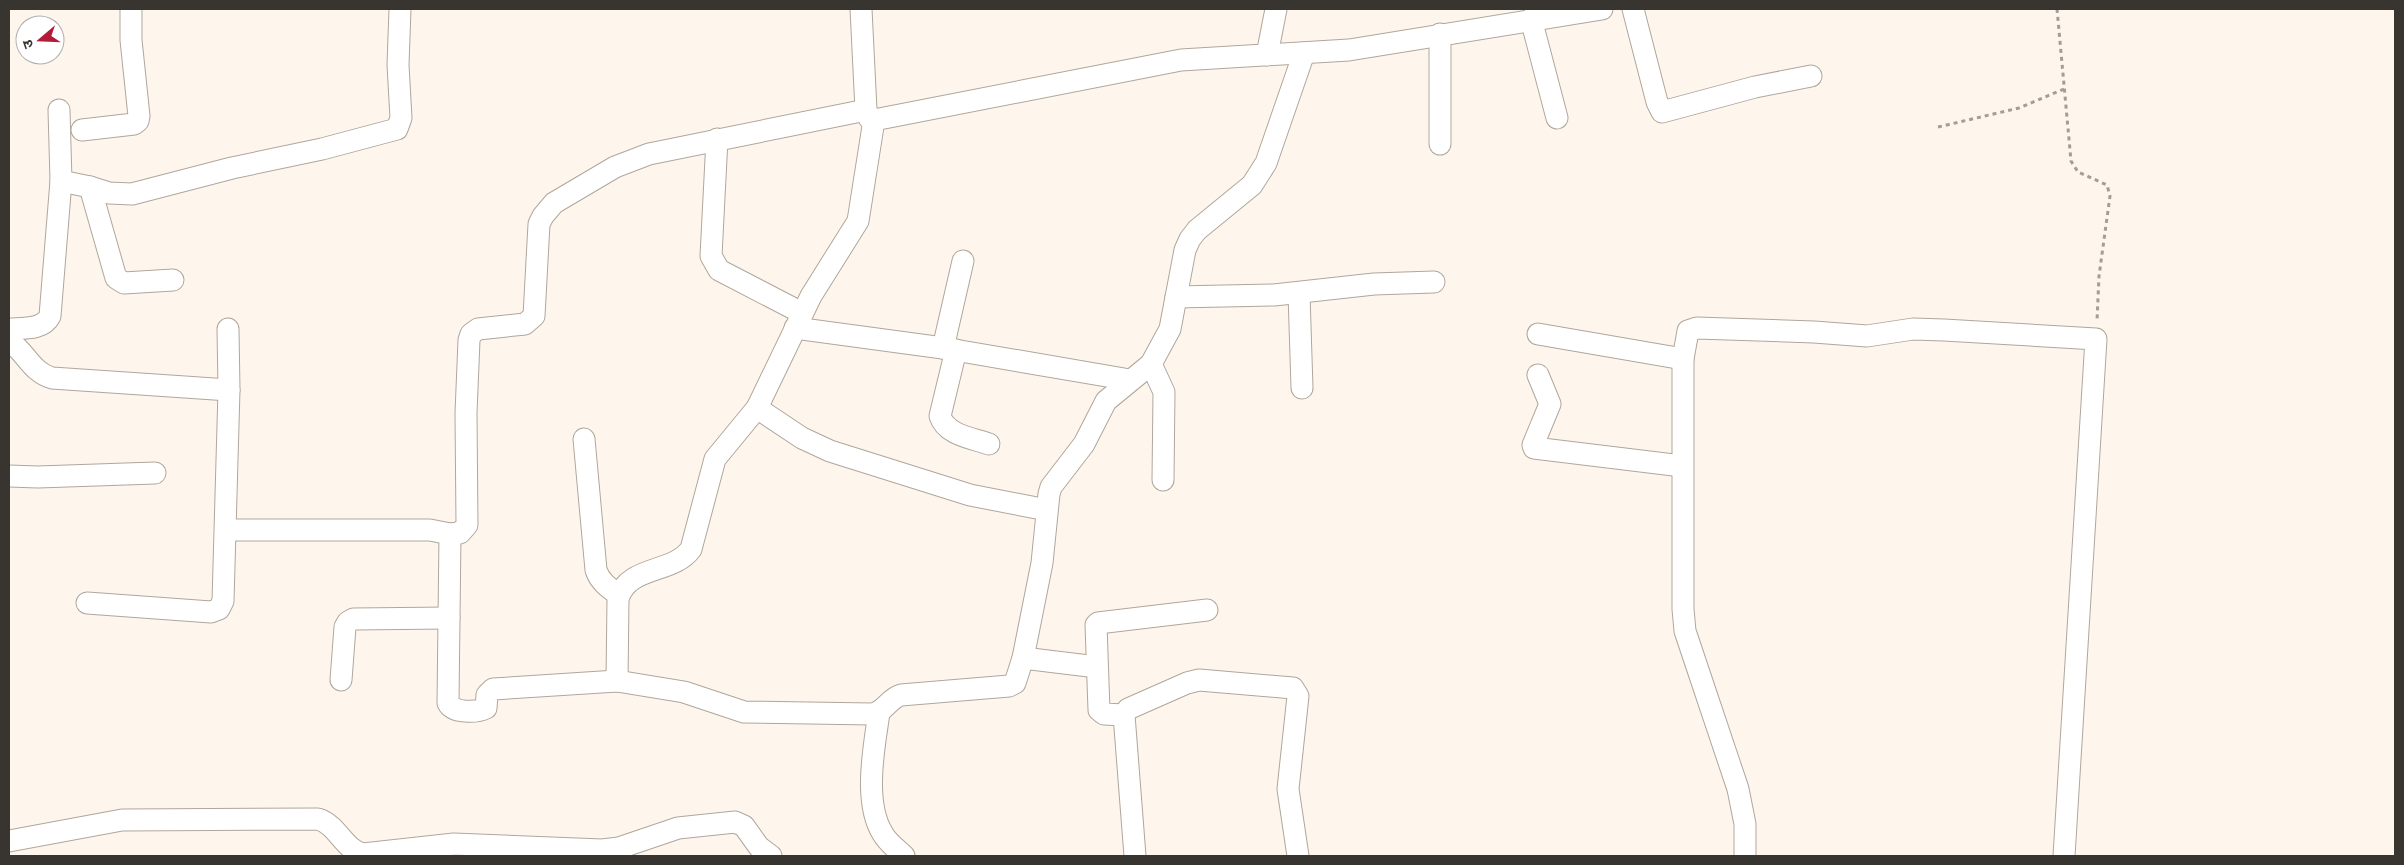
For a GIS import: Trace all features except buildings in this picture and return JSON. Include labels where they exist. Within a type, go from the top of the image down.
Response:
[{"type":"street","points":[[82,130],[134,124],[138,121],[131,40],[131,9]]},
{"type":"street","points":[[61,181],[90,186],[109,193],[132,194],[232,168],[322,150],[398,129],[401,118],[398,65],[400,9]]},
{"type":"street","points":[[617,680],[619,595],[625,583],[688,554],[691,549],[715,459],[757,408],[798,320],[858,221],[870,115],[861,9]]},
{"type":"street","points":[[1268,55],[1276,9]]},
{"type":"street","points":[[226,530],[430,530],[450,534],[460,533],[467,525],[466,413],[469,340],[472,334],[478,330],[525,324],[534,316],[539,224],[543,216],[554,203],[629,161],[648,154],[717,139],[870,115],[1181,60],[1349,50],[1602,9]]},
{"type":"street","points":[[1633,9],[1657,102],[1662,112],[1755,87],[1811,76]]},
{"type":"street","points":[[1531,19],[1557,118]]},
{"type":"street","points":[[1440,34],[1440,144]]},
{"type":"street","points":[[904,856],[888,842],[880,828],[871,788],[879,713],[895,697],[900,695],[1009,686],[1015,683],[1024,658],[1042,562],[1051,486],[1084,444],[1100,410],[1117,390],[1152,364],[1170,329],[1185,250],[1190,239],[1197,230],[1252,185],[1266,163],[1304,52]]},
{"type":"street","points":[[9,330],[39,326],[47,323],[50,316],[61,181],[59,110]]},
{"type":"street","points":[[717,139],[711,256],[714,264],[719,270],[798,320],[949,349],[1130,380]]},
{"type":"street","points":[[90,186],[116,278],[119,282],[173,280]]},
{"type":"street","points":[[963,261],[940,416],[943,425],[949,430],[989,444]]},
{"type":"street","points":[[1176,297],[1299,294],[1374,284],[1434,282]]},
{"type":"street","points":[[1299,294],[1302,388]]},
{"type":"street","points":[[1745,856],[1745,824],[1738,790],[1685,631],[1683,609],[1683,359],[1686,336],[1688,332],[1697,328],[1814,332],[1867,336],[1913,329],[2096,339],[2064,856]]},
{"type":"street","points":[[87,603],[211,612],[219,609],[223,601],[226,530],[229,390],[228,329]]},
{"type":"street","points":[[1538,334],[1683,359]]},
{"type":"street","points":[[9,340],[19,349],[35,370],[52,378],[229,390]]},
{"type":"street","points":[[1152,364],[1164,392],[1163,480]]},
{"type":"street","points":[[1538,375],[1550,404],[1533,445],[1534,448],[1682,466]]},
{"type":"street","points":[[757,408],[802,438],[830,452],[970,495],[1047,510]]},
{"type":"street","points":[[584,439],[596,570],[603,583],[619,595]]},
{"type":"street","points":[[9,476],[38,477],[155,473]]},
{"type":"street","points":[[450,534],[448,702],[455,710],[486,708],[487,695],[493,689],[617,680],[684,692],[744,712],[879,713]]},
{"type":"street","points":[[1124,715],[1104,714],[1099,710],[1095,628],[1098,623],[1207,610]]},
{"type":"street","points":[[341,680],[345,627],[353,619],[449,618]]},
{"type":"street","points":[[1024,658],[1097,667]]},
{"type":"street","points":[[1135,856],[1124,715],[1128,709],[1193,681],[1293,688],[1297,691],[1288,789],[1298,856]]},
{"type":"street","points":[[14,846],[122,820],[318,819],[331,824],[357,853],[386,854],[475,844],[602,850],[618,848],[678,828],[735,822],[744,826],[759,847],[771,856]]},
{"type":"path","points":[[2058,9],[2071,162],[2078,172],[2107,185],[2110,196],[2099,276],[2096,339]]},
{"type":"path","points":[[1938,127],[2019,108],[2064,89]]}]
